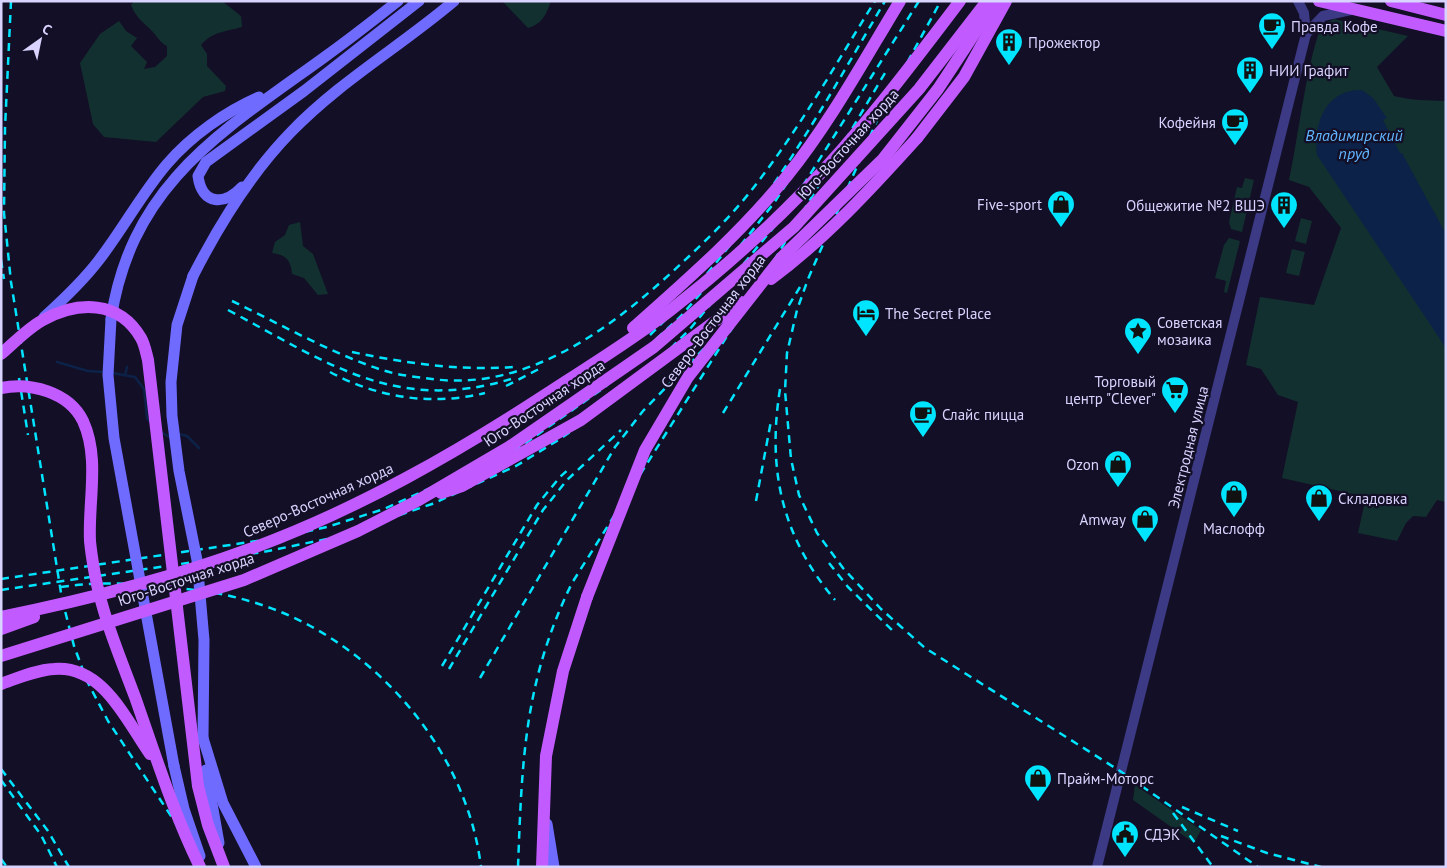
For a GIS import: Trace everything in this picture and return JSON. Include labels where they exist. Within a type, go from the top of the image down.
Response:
[{"type":"main road","points":[[204,867],[184,809],[174,766],[114,438],[108,375],[111,319],[120,276],[131,247],[147,215],[164,190],[213,140],[398,1]]},
{"type":"main road","points":[[419,1],[407,12],[206,162],[200,170],[199,182],[206,195],[218,200],[227,199],[259,169],[291,132],[319,106],[454,1]]},
{"type":"main road","points":[[596,362],[689,279],[744,225],[787,176],[838,103],[900,1]]},
{"type":"main road","name":"Северо-Восточная хорда","points":[[1,617],[76,602],[182,572],[252,548],[379,494],[503,423],[672,310],[749,244],[804,191],[891,93],[960,1]]},
{"type":"main road","name":"Юго-Восточная хорда","points":[[1,656],[244,580],[358,531],[418,501],[509,447],[654,347],[794,227],[919,89],[987,1]]},
{"type":"main road","name":"Северо-Восточная хорда","points":[[542,867],[546,756],[563,671],[587,597],[630,484],[661,420],[688,377],[782,257],[883,159],[938,89],[996,1]]},
{"type":"main road","points":[[418,501],[462,486],[581,420],[678,350],[824,237],[854,208],[917,138],[964,77],[1006,1]]},
{"type":"main road","points":[[1319,1],[1446,31]]},
{"type":"main road","points":[[1391,1],[1446,15]]},
{"type":"main road","points":[[326,56],[407,12]]},
{"type":"main road","points":[[1,354],[71,292],[98,260],[166,164],[200,133],[242,104],[282,87]]},
{"type":"main road","points":[[225,867],[209,791],[203,738],[204,640],[197,560],[179,471],[172,416],[171,382],[177,325],[193,276],[206,250],[259,169]]},
{"type":"main road","points":[[39,322],[78,306],[98,307],[116,313],[130,324],[142,339],[148,360],[198,786],[208,825],[225,867]]},
{"type":"main road","points":[[1,388],[12,386],[35,387],[53,394],[68,403],[82,420],[90,440],[92,462],[90,542],[96,577],[115,643],[160,769],[183,832],[200,867]]},
{"type":"main road","points":[[1,629],[76,602]]},
{"type":"main road","points":[[1,684],[55,669],[69,670],[94,680],[106,689],[160,769]]},
{"type":"main road","points":[[203,738],[223,803],[256,867]]},
{"type":"main road","points":[[544,799],[554,867]]},
{"type":"street","name":"Электродная улица","points":[[1097,867],[1306,34],[1304,13],[1298,1]]},
{"type":"street","name":"Электродная улица","points":[[1306,34],[1323,16],[1353,9]]},
{"type":"green space","points":[[134,1],[222,1],[241,16],[242,27],[215,34],[201,45],[207,54],[207,66],[226,86],[225,91],[203,97],[156,142],[104,137],[93,124],[80,63],[100,34],[119,21],[126,31],[137,38],[131,46],[147,62],[144,69],[155,67],[167,56],[167,46],[160,41],[135,13],[131,5]]},
{"type":"green space","points":[[502,1],[551,1],[543,18],[537,24],[528,28]]},
{"type":"green space","points":[[1334,19],[1408,36],[1377,67],[1394,96],[1414,100],[1446,101],[1446,502],[1437,500],[1426,517],[1413,516],[1406,523],[1397,541],[1358,533],[1366,497],[1282,478],[1298,402],[1278,395],[1261,369],[1246,365],[1260,297],[1314,305],[1341,228],[1309,187],[1289,180],[1314,50],[1324,24]]},
{"type":"green space","points":[[1245,178],[1254,180],[1242,232],[1231,229],[1229,222],[1237,187],[1242,188]]},
{"type":"green space","points":[[1301,218],[1312,221],[1306,244],[1295,241]]},
{"type":"green space","points":[[300,222],[303,246],[313,254],[328,294],[318,295],[304,278],[292,274],[287,259],[272,253],[275,242],[285,235],[289,225]]},
{"type":"green space","points":[[1229,238],[1240,241],[1227,293],[1224,292],[1226,281],[1215,278],[1224,245]]},
{"type":"green space","points":[[1292,249],[1305,252],[1299,276],[1286,273]]},
{"type":"green space","points":[[1135,785],[1201,830],[1194,843],[1133,800]]},
{"type":"water","name":"Владимирский пруд","points":[[1362,90],[1373,98],[1387,118],[1383,120],[1446,234],[1446,348],[1317,155],[1317,131],[1324,110],[1339,95],[1350,91]]},
{"type":"waterway","points":[[57,362],[88,371],[104,372]]},
{"type":"waterway","points":[[125,375],[127,367]]},
{"type":"waterway","points":[[112,373],[135,377],[144,389],[147,418],[150,422]]},
{"type":"waterway","points":[[161,432],[171,438]]},
{"type":"waterway","points":[[179,434],[187,436],[199,448]]},
{"type":"railway","points":[[11,1],[5,128],[4,213],[11,282],[62,599],[74,646],[87,681],[108,721],[181,831],[200,867]]},
{"type":"railway","points":[[232,301],[360,362],[399,374],[432,379],[468,380],[503,375],[537,364],[570,348],[630,308],[658,285],[722,224],[749,193],[789,139],[875,1]]},
{"type":"railway","points":[[650,335],[686,298],[750,219],[779,177],[833,90],[885,1]]},
{"type":"railway","points":[[1,579],[277,538],[327,527],[384,509],[517,449],[605,387],[681,316],[726,264],[774,203],[905,1]]},
{"type":"railway","points":[[1,590],[263,552],[332,538],[432,504],[516,466],[560,439],[611,403],[650,369],[690,329],[787,211],[919,1]]},
{"type":"railway","points":[[938,6],[882,109],[808,279],[797,310],[787,353],[785,391],[791,459],[799,495],[817,533],[843,568],[881,609],[925,648],[1120,771],[1258,867]]},
{"type":"railway","points":[[518,867],[521,792],[528,722],[544,654],[556,619],[572,583],[768,271],[885,73]]},
{"type":"railway","points":[[1,260],[4,279]]},
{"type":"railway","points":[[723,413],[800,287]]},
{"type":"railway","points":[[228,310],[330,364],[363,377],[396,386],[432,390],[470,388],[511,379]]},
{"type":"railway","points":[[480,678],[615,447],[643,411],[733,319]]},
{"type":"railway","points":[[352,352],[392,360],[452,367],[513,367]]},
{"type":"railway","points":[[506,386],[539,369]]},
{"type":"railway","points":[[330,372],[367,388],[406,397],[445,399],[485,393]]},
{"type":"railway","points":[[19,378],[28,435]]},
{"type":"railway","points":[[780,389],[776,419],[776,447],[778,475],[783,501],[791,527],[802,552],[835,600]]},
{"type":"railway","points":[[497,450],[548,420],[581,396]]},
{"type":"railway","points":[[756,501],[771,421]]},
{"type":"railway","points":[[449,669],[543,510],[567,480],[621,430]]},
{"type":"railway","points":[[442,666],[537,505],[560,477],[571,467]]},
{"type":"railway","points":[[829,563],[848,587],[896,634]]},
{"type":"railway","points":[[61,587],[85,584],[122,584],[170,587],[216,593],[249,601],[292,617],[332,639],[370,667],[403,700],[432,737],[455,778],[472,822],[481,867]]},
{"type":"railway","points":[[1,769],[48,831],[69,867]]},
{"type":"railway","points":[[1,780],[41,835],[57,867]]},
{"type":"railway","points":[[1182,807],[1238,831]]},
{"type":"railway","points":[[1173,813],[1213,867]]},
{"type":"railway","points":[[1221,836],[1267,853],[1321,867]]},
{"type":"railway","points":[[1,859],[7,867]]},
{"type":"place","name":"Правда Кофе","points":[[1272,50]]},
{"type":"place","name":"Прожектор","points":[[1009,66]]},
{"type":"place","name":"НИИ Графит","points":[[1250,94]]},
{"type":"place","name":"Кофейня","points":[[1235,146]]},
{"type":"place","name":"Five-sport","points":[[1061,228]]},
{"type":"place","name":"Общежитие №2 ВШЭ","points":[[1284,229]]},
{"type":"place","name":"The Secret Place","points":[[866,337]]},
{"type":"place","name":"Советская мозаика","points":[[1138,355]]},
{"type":"place","name":"Торговый центр \"Clever\"","points":[[1175,414]]},
{"type":"place","name":"Слайс пицца","points":[[923,438]]},
{"type":"place","name":"Ozon","points":[[1118,488]]},
{"type":"place","name":"Маслофф","points":[[1234,518]]},
{"type":"place","name":"Складовка","points":[[1319,522]]},
{"type":"place","name":"Amway","points":[[1145,543]]},
{"type":"place","name":"Прайм-Моторс","points":[[1038,802]]},
{"type":"place","name":"СДЭК","points":[[1125,858]]}]
